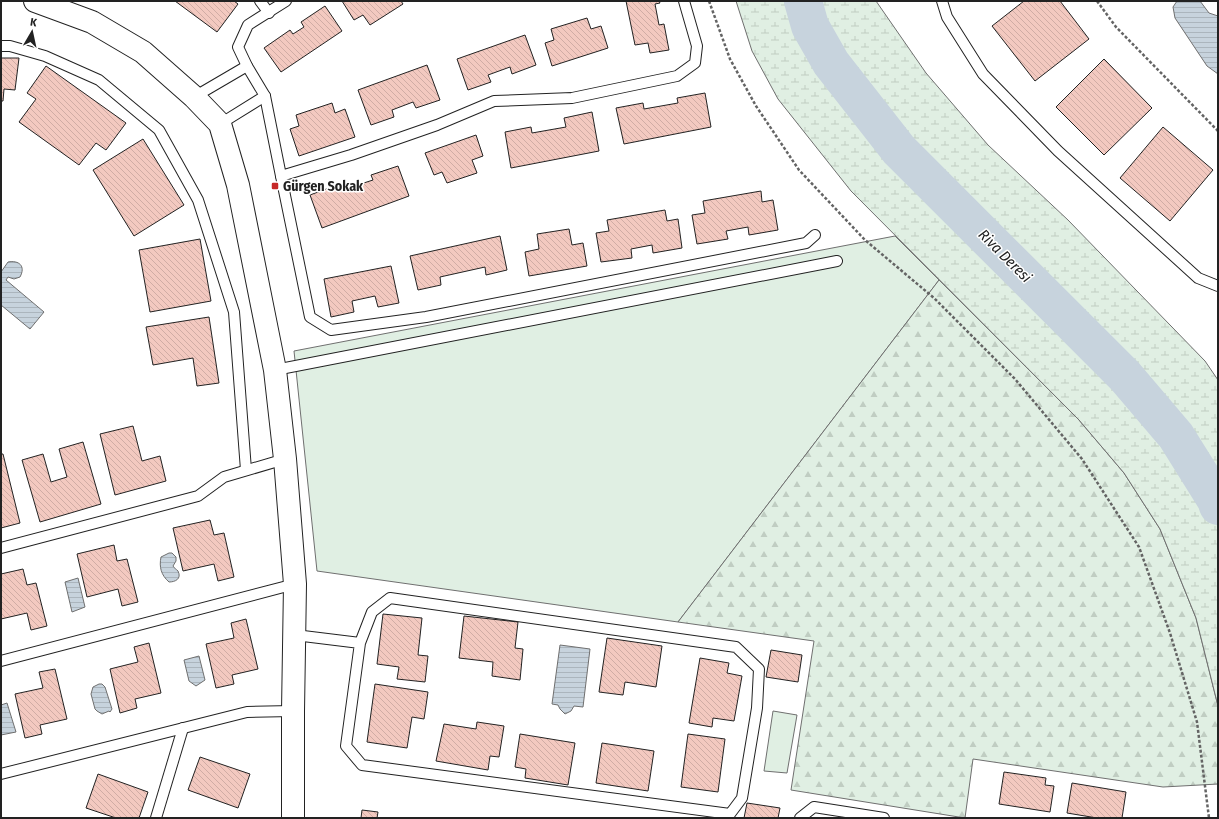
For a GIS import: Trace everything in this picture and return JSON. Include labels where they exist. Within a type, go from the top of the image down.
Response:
[{"type":"street","points":[[35,1],[92,22],[143,52],[194,97],[220,124],[238,185],[275,370],[295,584],[293,818]]},
{"type":"lane","points":[[260,1],[269,12]]},
{"type":"lane","points":[[286,1],[248,25],[238,47],[247,66],[265,96],[310,317],[331,330],[426,317],[806,243],[815,235]]},
{"type":"lane","points":[[281,176],[351,155],[437,125],[494,100],[572,98],[677,76],[695,63],[696,57],[697,46],[684,1]]},
{"type":"lane","points":[[942,1],[947,17],[982,74],[1058,151],[1192,273],[1198,278],[1218,286]]},
{"type":"lane","points":[[1,46],[10,46],[45,56],[99,80],[159,130],[198,200],[234,312],[246,470]]},
{"type":"lane","points":[[194,97],[247,66]]},
{"type":"lane","points":[[220,124],[265,96]]},
{"type":"lane","points":[[275,370],[837,261]]},
{"type":"lane","points":[[1,548],[198,496],[224,477],[284,459]]},
{"type":"lane","points":[[1,661],[295,584]]},
{"type":"lane","points":[[390,598],[736,647],[759,669],[757,708],[742,798],[730,814],[362,766],[346,746],[360,643],[372,612],[390,598]]},
{"type":"lane","points":[[295,635],[360,643]]},
{"type":"lane","points":[[1,774],[247,712],[293,711]]},
{"type":"lane","points":[[156,818],[183,728]]},
{"type":"lane","points":[[800,818],[814,808],[884,818]]},
{"type":"path","points":[[708,1],[730,59],[756,106],[799,170],[865,240],[934,298],[1015,379],[1082,459],[1139,547],[1170,633],[1197,722],[1209,818]]},
{"type":"path","points":[[1097,1],[1116,27],[1218,131]]},
{"type":"green space","name":"Riva Deresi","points":[[736,1],[876,1],[926,73],[988,145],[1068,220],[1205,361],[1218,380],[1218,706],[1196,618],[1160,529],[1124,473],[1079,420],[851,191],[778,99],[752,51]]},
{"type":"green space","points":[[895,236],[939,280],[678,622],[317,571],[294,351]]},
{"type":"green space","points":[[939,280],[1079,420],[1124,473],[1160,529],[1196,618],[1218,706],[1218,784],[1163,787],[973,759],[965,818],[791,790],[814,641],[678,622]]},
{"type":"green space","points":[[773,711],[797,715],[787,773],[764,771]]},
{"type":"shaded area","points":[[1177,1],[1200,1],[1209,13],[1218,16],[1218,74],[1207,66],[1175,18],[1173,7]]},
{"type":"shaded area","points":[[8,262],[18,263],[22,267],[22,273],[20,277],[14,279],[8,277],[6,280],[44,312],[30,329],[1,305],[1,272]]},
{"type":"shaded area","points":[[172,553],[176,557],[176,561],[173,566],[178,571],[179,576],[176,581],[169,582],[162,574],[160,564],[161,557]]},
{"type":"shaded area","points":[[78,578],[85,607],[72,612],[65,582]]},
{"type":"shaded area","points":[[560,645],[590,649],[583,707],[574,706],[571,711],[565,714],[558,705],[552,704]]},
{"type":"shaded area","points":[[199,656],[205,680],[196,686],[189,681],[184,660]]},
{"type":"shaded area","points":[[102,684],[105,687],[112,709],[110,712],[109,711],[102,714],[95,709],[91,694],[93,687]]},
{"type":"shaded area","points":[[7,703],[16,732],[1,735],[1,705]]},
{"type":"building","points":[[175,1],[234,1],[238,4],[217,32]]},
{"type":"building","points":[[342,1],[401,1],[403,4],[370,25],[363,15],[354,20]]},
{"type":"building","points":[[626,1],[659,1],[660,3],[655,4],[659,25],[664,24],[669,50],[650,53],[648,43],[635,45]]},
{"type":"building","points":[[1024,1],[1060,1],[1089,39],[1035,81],[992,26]]},
{"type":"building","points":[[325,6],[342,31],[281,72],[264,48],[290,30],[293,34],[304,27],[301,22]]},
{"type":"building","points":[[587,18],[591,29],[601,26],[608,48],[552,66],[545,43],[554,40],[551,29]]},
{"type":"building","points":[[525,35],[536,65],[512,74],[510,67],[488,75],[491,82],[468,90],[457,59]]},
{"type":"building","points":[[1,58],[19,58],[15,90],[4,89],[3,101],[1,101]]},
{"type":"building","points":[[1104,59],[1152,108],[1104,155],[1056,107]]},
{"type":"building","points":[[427,65],[440,100],[416,108],[413,102],[392,110],[394,117],[371,125],[358,90]]},
{"type":"building","points":[[46,66],[126,123],[106,150],[96,143],[79,165],[19,122],[36,99],[27,93]]},
{"type":"building","points":[[705,93],[711,127],[624,144],[616,108],[643,103],[644,109],[678,103],[677,98]]},
{"type":"building","points":[[332,103],[335,113],[345,109],[355,137],[299,156],[290,129],[299,126],[296,115]]},
{"type":"building","points":[[592,112],[599,151],[511,168],[505,132],[531,127],[532,133],[566,127],[564,118]]},
{"type":"building","points":[[1163,127],[1213,170],[1170,221],[1120,178]]},
{"type":"building","points":[[476,135],[483,156],[472,160],[477,173],[447,183],[442,172],[434,175],[425,153]]},
{"type":"building","points":[[143,139],[184,205],[134,236],[93,170]]},
{"type":"building","points":[[398,166],[409,196],[322,228],[310,195],[337,185],[339,191],[373,180],[371,175]]},
{"type":"building","points":[[761,191],[762,202],[773,200],[778,230],[749,235],[748,227],[726,231],[728,239],[697,244],[692,215],[705,213],[703,201]]},
{"type":"building","points":[[665,210],[667,221],[678,219],[682,248],[653,253],[652,245],[631,249],[632,258],[601,262],[596,233],[609,231],[607,220]]},
{"type":"building","points":[[569,229],[572,245],[583,243],[587,266],[529,276],[525,252],[539,249],[537,234]]},
{"type":"building","points":[[500,236],[507,270],[486,275],[485,267],[440,277],[441,285],[418,290],[410,256]]},
{"type":"building","points":[[200,239],[211,301],[150,312],[139,250]]},
{"type":"building","points":[[391,266],[399,303],[378,307],[375,296],[352,301],[354,312],[331,317],[324,279]]},
{"type":"building","points":[[209,317],[219,383],[197,386],[193,358],[153,365],[146,327]]},
{"type":"building","points":[[133,426],[142,461],[160,456],[166,481],[115,495],[100,434]]},
{"type":"building","points":[[83,442],[101,504],[40,522],[22,460],[43,454],[51,482],[67,477],[59,449]]},
{"type":"building","points":[[1,454],[3,454],[20,523],[1,528]]},
{"type":"building","points":[[210,520],[214,535],[224,533],[234,577],[218,581],[214,564],[183,571],[173,528]]},
{"type":"building","points":[[114,545],[117,561],[127,559],[138,602],[122,606],[118,589],[87,597],[77,554]]},
{"type":"building","points":[[23,569],[27,585],[36,583],[47,626],[31,630],[27,613],[1,619],[1,574]]},
{"type":"building","points":[[383,614],[422,618],[418,655],[428,656],[425,682],[397,679],[399,667],[377,664]]},
{"type":"building","points":[[464,616],[518,622],[515,648],[523,649],[520,680],[492,676],[493,662],[459,658]]},
{"type":"building","points":[[246,619],[258,669],[232,675],[234,684],[216,688],[206,644],[234,638],[231,623]]},
{"type":"building","points":[[607,638],[662,646],[656,687],[625,682],[623,695],[599,692]]},
{"type":"building","points":[[149,643],[161,693],[135,699],[137,708],[120,713],[110,669],[138,662],[134,647]]},
{"type":"building","points":[[771,650],[802,655],[798,682],[766,677]]},
{"type":"building","points":[[700,658],[729,663],[727,673],[742,676],[734,721],[713,718],[712,727],[689,723]]},
{"type":"building","points":[[55,669],[67,719],[40,725],[42,734],[25,738],[15,694],[43,688],[39,672]]},
{"type":"building","points":[[375,684],[428,692],[424,719],[412,717],[407,748],[367,742]]},
{"type":"building","points":[[477,722],[504,726],[499,757],[490,756],[488,770],[436,761],[444,724],[476,729]]},
{"type":"building","points":[[520,734],[575,743],[568,785],[525,778],[526,769],[515,767]]},
{"type":"building","points":[[688,734],[725,739],[718,792],[681,787]]},
{"type":"building","points":[[602,743],[654,751],[648,791],[596,783]]},
{"type":"building","points":[[200,757],[250,774],[238,808],[188,790]]},
{"type":"building","points":[[1004,772],[1046,778],[1045,785],[1054,786],[1050,812],[999,804]]},
{"type":"building","points":[[98,774],[148,792],[139,818],[116,818],[86,808]]},
{"type":"building","points":[[1072,783],[1126,792],[1122,818],[1097,818],[1067,813]]},
{"type":"building","points":[[747,803],[780,808],[778,818],[744,818]]},
{"type":"building","points":[[362,810],[378,812],[377,818],[361,818]]},
{"type":"waterway","name":"Riva Deresi","points":[[803,1],[810,26],[831,63],[899,150],[1125,376],[1176,436],[1216,500],[1218,506]]},
{"type":"place","name":"Gürgen Sokak","points":[[275,186]]}]
